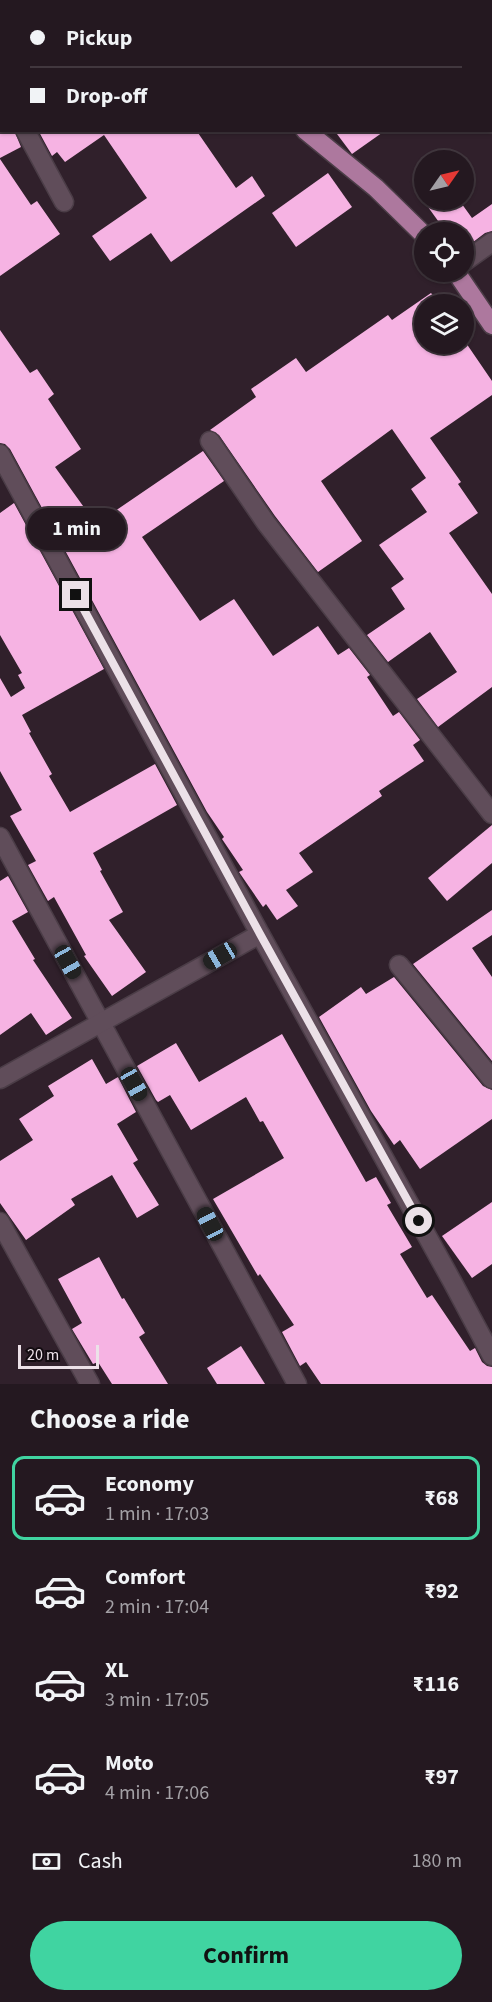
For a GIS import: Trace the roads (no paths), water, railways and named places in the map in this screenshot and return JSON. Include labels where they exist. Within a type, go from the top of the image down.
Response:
[{"type":"main road","points":[[307,132],[376,188],[414,225]]},
{"type":"main road","points":[[463,282],[492,325]]},
{"type":"street","points":[[26,132],[64,202]]},
{"type":"street","points":[[474,255],[492,242]]},
{"type":"street","points":[[210,441],[266,523],[492,814]]},
{"type":"street","points":[[0,454],[492,1356]]},
{"type":"street","points":[[0,837],[297,1384]]},
{"type":"street","points":[[0,1080],[260,934]]},
{"type":"street","points":[[399,965],[492,1079]]},
{"type":"street","points":[[0,1222],[90,1384]]}]
